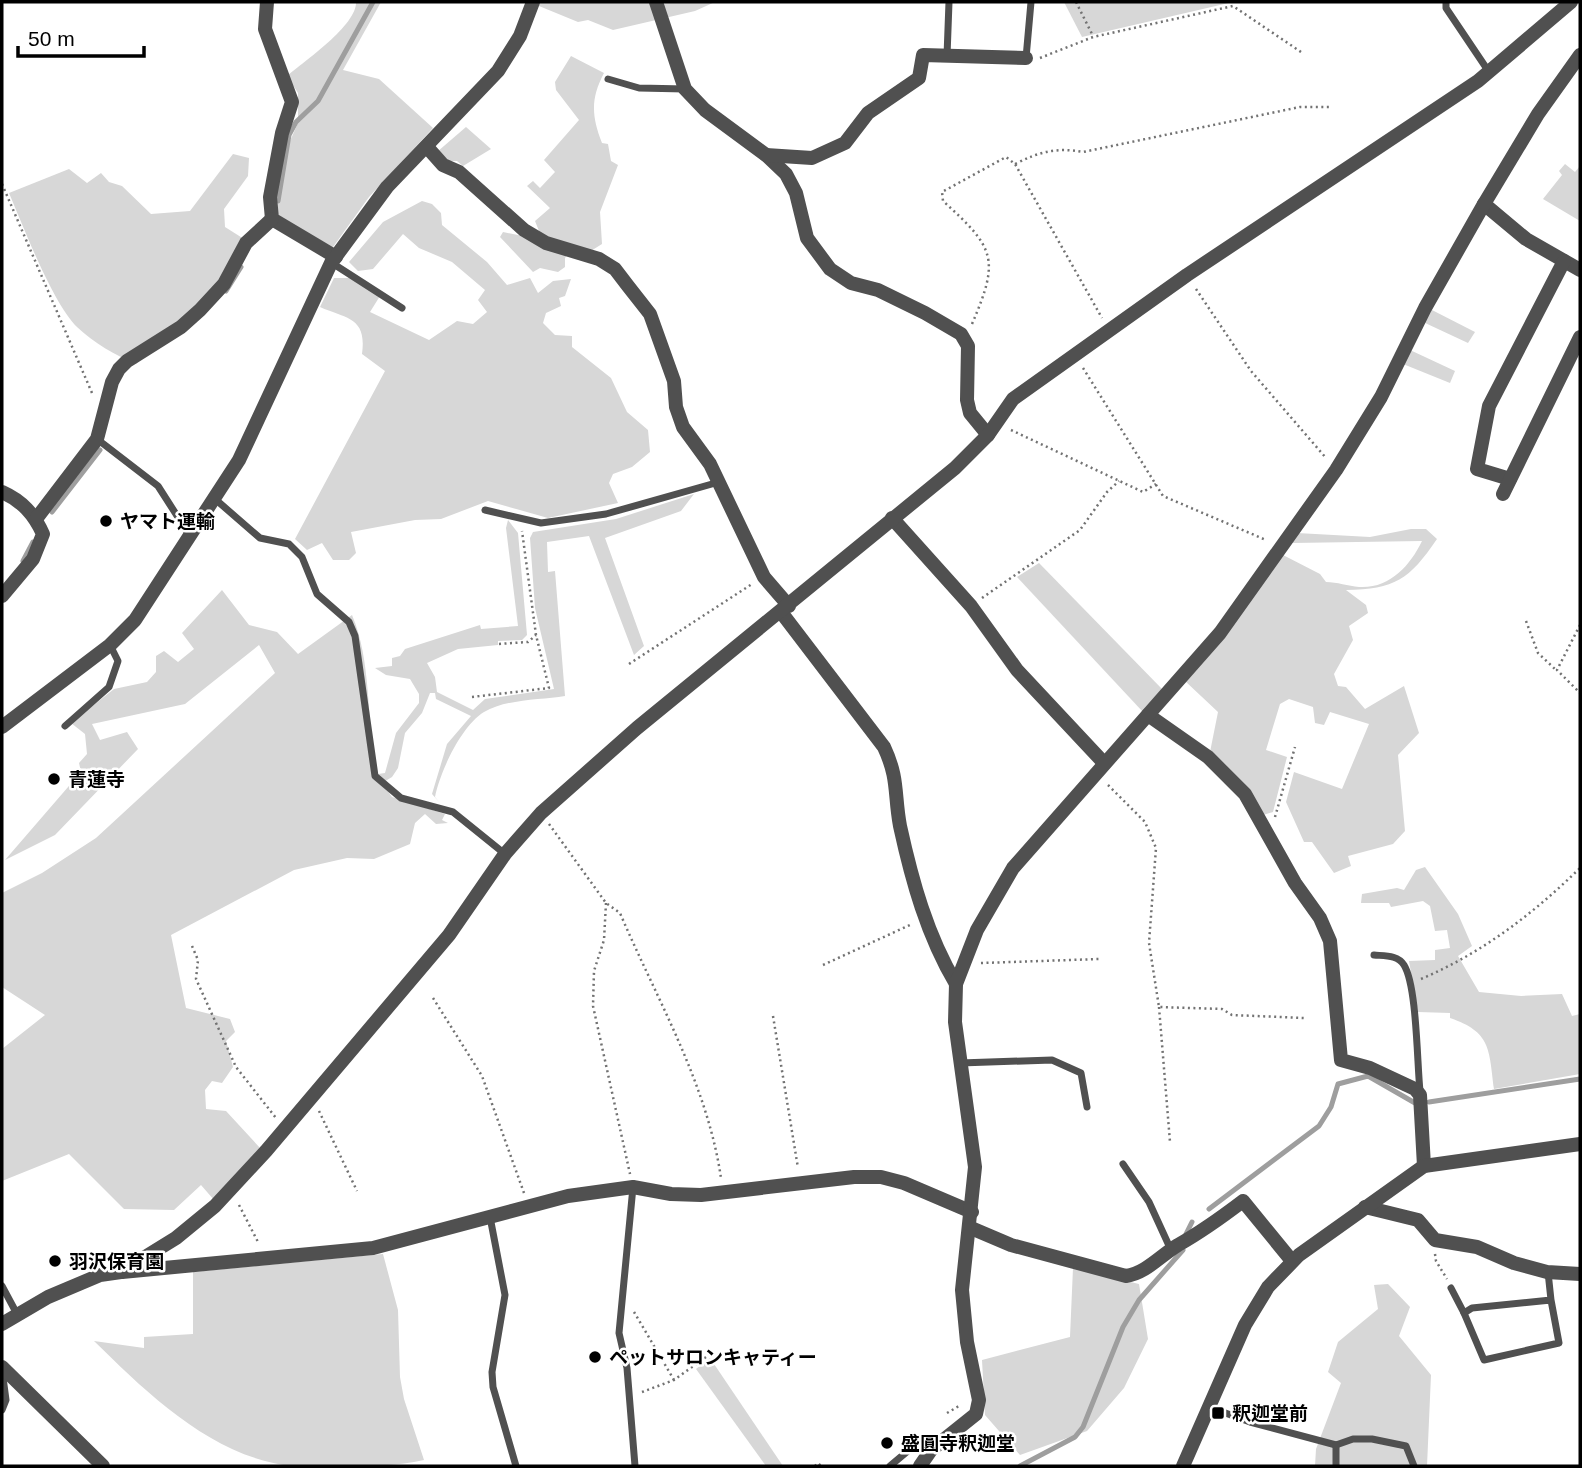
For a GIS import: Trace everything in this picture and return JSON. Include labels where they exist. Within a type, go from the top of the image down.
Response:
[{"type":"street","points":[[267,2],[265,29],[292,102],[282,133],[270,197],[272,219]]},
{"type":"street","points":[[2,727],[110,645],[135,620],[239,460],[333,260],[387,187],[509,56],[533,2]]},
{"type":"street","points":[[656,2],[685,89],[705,110],[766,155],[786,174],[796,193],[807,238],[830,270],[851,283],[878,290],[961,334],[968,346],[967,400],[971,413],[992,429]]},
{"type":"street","points":[[121,1272],[176,1238],[215,1206],[449,935],[505,854],[541,813],[637,728],[955,467],[992,429],[1013,399],[1187,275],[1317,191],[1489,72],[1571,2]]},
{"type":"street","points":[[766,155],[812,158],[845,143],[868,113],[919,78],[923,55],[1026,58]]},
{"type":"street","points":[[920,1466],[931,1450],[976,1414],[979,1401],[967,1342],[962,1290],[971,1228],[975,1167],[955,1022],[956,984],[977,930],[1013,868],[1220,633],[1336,470],[1381,397],[1425,308],[1484,204],[1538,114],[1580,55]]},
{"type":"street","points":[[427,147],[443,165],[459,172],[524,230],[546,243],[599,258],[615,269],[650,314],[674,381],[676,407],[683,427],[710,464],[764,577],[884,747],[895,770],[900,823],[925,918],[939,955],[956,984]]},
{"type":"street","points":[[1484,204],[1525,239],[1580,270]]},
{"type":"street","points":[[272,219],[333,260]]},
{"type":"street","points":[[36,519],[97,439],[111,382],[119,369],[127,360],[181,327],[200,310],[224,284],[246,243],[272,219]]},
{"type":"street","points":[[1510,479],[1477,469],[1489,406],[1564,261]]},
{"type":"street","points":[[1503,494],[1580,337]]},
{"type":"street","points":[[2,492],[14,497],[36,519],[43,534],[33,559],[2,596]]},
{"type":"street","points":[[892,518],[971,606],[1017,670],[1104,763]]},
{"type":"street","points":[[1148,715],[1230,776],[1268,831],[1295,883],[1326,930],[1341,1059],[1370,1068],[1415,1089],[1420,1095],[1424,1167]]},
{"type":"street","points":[[1184,1466],[1256,1307],[1268,1286],[1292,1261],[1424,1167],[1446,1161],[1580,1144]]},
{"type":"street","points":[[2,1324],[100,1275],[373,1248],[568,1196],[633,1187],[671,1194],[723,1192],[881,1177],[904,1183],[972,1212]]},
{"type":"street","points":[[971,1228],[1011,1245],[1126,1276],[1137,1274],[1171,1250],[1192,1240],[1243,1200],[1292,1261]]},
{"type":"street","points":[[1365,1207],[1418,1220],[1435,1240],[1477,1247],[1514,1264],[1548,1272],[1580,1274]]},
{"type":"street","points":[[2,1368],[103,1466]]},
{"type":"lane","points":[[947,56],[949,2]]},
{"type":"lane","points":[[1026,58],[1031,2]]},
{"type":"lane","points":[[1446,2],[1446,8],[1489,72]]},
{"type":"lane","points":[[608,79],[639,88],[685,89]]},
{"type":"lane","points":[[333,260],[402,308]]},
{"type":"lane","points":[[97,439],[158,486],[191,536]]},
{"type":"lane","points":[[485,510],[541,523],[606,514],[719,482]]},
{"type":"lane","points":[[215,499],[260,538],[289,544],[302,557],[317,594],[349,622],[355,636],[375,776],[401,798],[453,812],[505,854]]},
{"type":"lane","points":[[65,726],[109,687],[118,661],[110,645]]},
{"type":"lane","points":[[1374,954],[1395,956],[1404,965],[1410,984],[1420,1095]]},
{"type":"lane","points":[[960,1063],[1052,1060],[1081,1073],[1087,1107]]},
{"type":"lane","points":[[1123,1164],[1149,1202],[1171,1250]]},
{"type":"lane","points":[[633,1187],[619,1333],[629,1395],[635,1466]]},
{"type":"lane","points":[[490,1216],[505,1295],[492,1373],[493,1387],[516,1466]]},
{"type":"lane","points":[[1451,1288],[1484,1360],[1559,1343],[1548,1272]]},
{"type":"lane","points":[[2,1286],[18,1314]]},
{"type":"lane","points":[[1464,1313],[1472,1308],[1551,1300]]},
{"type":"lane","points":[[2,1368],[6,1400],[2,1410]]},
{"type":"lane","points":[[1209,1407],[1250,1422],[1336,1445],[1353,1439],[1391,1442],[1406,1447],[1414,1466]]},
{"type":"lane","points":[[890,1466],[909,1450],[934,1438],[942,1441]]},
{"type":"lane","points":[[1336,1445],[1336,1466]]},
{"type":"path","points":[[1076,2],[1093,37]]},
{"type":"path","points":[[1026,58],[1049,57],[1093,37],[1235,4],[1301,52]]},
{"type":"path","points":[[1015,164],[1040,152],[1062,148],[1083,152],[1300,107],[1330,107]]},
{"type":"path","points":[[965,340],[990,277],[989,260],[979,238],[943,201],[942,192],[1006,157],[1015,164],[1109,330]]},
{"type":"path","points":[[2,184],[4,194],[92,394]]},
{"type":"path","points":[[1187,275],[1251,371],[1336,470]]},
{"type":"path","points":[[1074,354],[1163,496],[1282,548]]},
{"type":"path","points":[[992,429],[1143,492],[1156,484]]},
{"type":"path","points":[[971,606],[1080,530],[1107,492],[1119,481]]},
{"type":"path","points":[[472,698],[549,688],[536,635],[520,517]]},
{"type":"path","points":[[629,664],[764,577]]},
{"type":"path","points":[[1526,621],[1538,653],[1580,693]]},
{"type":"path","points":[[1557,670],[1580,625]]},
{"type":"path","points":[[499,644],[528,642],[536,635]]},
{"type":"path","points":[[1268,831],[1278,811],[1295,747]]},
{"type":"path","points":[[1104,780],[1145,822],[1156,848],[1149,943],[1158,1007],[1170,1142]]},
{"type":"path","points":[[541,813],[606,903],[620,913],[681,1044],[716,1144],[723,1192]]},
{"type":"path","points":[[1410,984],[1459,962],[1528,917],[1580,868]]},
{"type":"path","points":[[606,903],[604,940],[594,971],[593,1006],[633,1187]]},
{"type":"path","points":[[824,965],[925,918]]},
{"type":"path","points":[[192,946],[198,960],[195,979],[236,1067],[284,1129]]},
{"type":"path","points":[[964,964],[1100,959]]},
{"type":"path","points":[[433,998],[482,1076],[507,1138],[528,1206]]},
{"type":"path","points":[[1158,1007],[1222,1009],[1231,1015],[1304,1018]]},
{"type":"path","points":[[773,1016],[801,1185]]},
{"type":"path","points":[[311,1095],[357,1191]]},
{"type":"path","points":[[230,1189],[267,1257]]},
{"type":"path","points":[[1435,1251],[1436,1261],[1443,1271]]},
{"type":"path","points":[[632,1306],[636,1318],[674,1380]]},
{"type":"path","points":[[629,1395],[658,1388],[706,1357]]},
{"type":"path","points":[[815,1466],[818,1463],[821,1466]]},
{"type":"shaded area","points":[[356,2],[381,2],[343,70],[379,79],[433,128],[369,197],[333,247],[275,215],[290,141],[298,123],[298,93],[287,76],[339,32],[354,11]]},
{"type":"shaded area","points":[[540,2],[715,2],[695,11],[613,30],[588,20],[578,22],[539,6]]},
{"type":"shaded area","points":[[1064,2],[1233,2],[1082,37]]},
{"type":"shaded area","points":[[571,56],[604,73],[595,99],[594,115],[602,143],[608,144],[611,161],[618,165],[600,212],[602,244],[586,254],[572,248],[565,258],[565,267],[558,272],[540,268],[533,272],[500,237],[503,232],[523,236],[539,231],[535,221],[550,208],[527,186],[533,181],[540,188],[555,172],[544,160],[579,120],[556,90],[555,82]]},
{"type":"shaded area","points":[[466,127],[491,149],[463,166],[457,161],[442,161],[437,152]]},
{"type":"shaded area","points":[[233,154],[249,158],[248,176],[224,209],[225,227],[244,239],[225,275],[198,307],[136,364],[105,348],[77,327],[48,283],[9,193],[69,169],[87,183],[101,173],[109,182],[122,186],[151,214],[190,211]]},
{"type":"shaded area","points":[[1565,164],[1575,172],[1580,166],[1580,221],[1543,199],[1562,175],[1559,171]]},
{"type":"shaded area","points":[[422,201],[432,204],[441,213],[442,225],[487,262],[507,285],[530,278],[538,293],[553,281],[571,279],[565,296],[559,298],[561,306],[546,313],[543,323],[555,335],[572,336],[572,347],[611,378],[627,412],[648,430],[650,452],[632,467],[613,474],[609,483],[618,503],[548,518],[488,501],[441,519],[415,520],[351,532],[356,553],[349,560],[333,560],[322,543],[307,550],[295,539],[385,371],[362,354],[361,333],[353,321],[320,307],[334,278],[354,278],[380,296],[370,312],[429,340],[457,321],[473,324],[487,312],[478,300],[485,290],[452,262],[419,248],[403,234],[373,269],[358,271],[349,262],[383,222]]},
{"type":"shaded area","points":[[1430,309],[1475,332],[1468,343],[1423,322]]},
{"type":"shaded area","points":[[1410,350],[1455,371],[1450,383],[1403,364]]},
{"type":"shaded area","points":[[694,494],[681,511],[605,538],[644,646],[634,655],[589,536],[547,542],[548,572],[555,571],[565,696],[503,705],[484,712],[475,719],[460,738],[442,775],[435,797],[440,803],[432,794],[447,744],[471,716],[436,699],[435,693],[430,693],[422,713],[405,733],[398,768],[392,777],[382,783],[392,797],[445,814],[442,820],[448,823],[436,824],[425,814],[415,823],[410,844],[374,859],[347,858],[294,870],[171,935],[186,1008],[230,1019],[235,1032],[226,1041],[233,1067],[222,1083],[212,1081],[205,1090],[206,1109],[226,1111],[261,1149],[214,1200],[201,1185],[174,1210],[124,1209],[69,1154],[2,1181],[2,1049],[45,1015],[2,987],[2,893],[42,873],[96,838],[275,673],[259,645],[185,704],[92,724],[100,740],[127,732],[138,749],[55,835],[5,860],[81,772],[79,763],[87,754],[85,734],[71,723],[114,689],[147,682],[156,672],[156,656],[164,651],[178,662],[194,649],[182,633],[222,590],[249,625],[277,632],[298,654],[352,615],[363,654],[378,774],[385,773],[396,733],[419,703],[419,694],[410,679],[386,675],[375,668],[392,666],[392,658],[400,656],[405,649],[480,625],[481,629],[518,626],[506,528],[508,520],[518,533],[527,635],[522,640],[498,641],[498,645],[458,649],[427,663],[435,677],[437,692],[473,710],[485,699],[554,689],[535,608],[530,538],[533,532],[616,519]]},
{"type":"shaded area","points":[[1411,529],[1426,529],[1437,539],[1409,573],[1389,584],[1363,589],[1346,590],[1366,605],[1368,613],[1349,626],[1353,640],[1334,674],[1338,686],[1346,687],[1365,709],[1404,686],[1419,733],[1398,755],[1405,831],[1393,844],[1348,856],[1351,866],[1334,873],[1312,842],[1304,842],[1286,802],[1294,772],[1342,789],[1369,724],[1330,712],[1324,725],[1315,723],[1313,707],[1289,699],[1280,704],[1266,750],[1287,757],[1273,812],[1263,815],[1210,752],[1218,712],[1185,681],[1283,555],[1320,574],[1326,582],[1370,587],[1389,580],[1405,567],[1422,541],[1292,543],[1297,533],[1370,537]]},
{"type":"shaded area","points":[[1039,563],[1163,690],[1143,712],[1017,577]]},
{"type":"shaded area","points":[[1425,867],[1458,914],[1472,946],[1458,956],[1479,992],[1521,996],[1562,994],[1572,1016],[1580,1014],[1580,1074],[1494,1089],[1489,1053],[1481,1036],[1463,1023],[1450,1018],[1450,1013],[1418,1012],[1409,961],[1435,960],[1435,950],[1450,948],[1447,930],[1435,931],[1430,906],[1423,901],[1391,907],[1389,903],[1361,903],[1362,894],[1397,888],[1404,890],[1416,870]]},
{"type":"shaded area","points":[[383,1254],[398,1310],[400,1377],[404,1399],[424,1460],[384,1465],[291,1466],[234,1450],[183,1420],[94,1341],[144,1348],[144,1337],[193,1334],[193,1272]]},
{"type":"shaded area","points":[[1073,1268],[1139,1284],[1148,1339],[1124,1388],[1087,1431],[1020,1455],[985,1415],[982,1360],[1070,1337]]},
{"type":"shaded area","points":[[1388,1284],[1410,1307],[1399,1336],[1431,1375],[1427,1466],[1315,1466],[1316,1449],[1341,1383],[1328,1372],[1338,1342],[1378,1309],[1374,1285]]},
{"type":"shaded area","points":[[710,1358],[783,1466],[766,1466],[696,1369]]},
{"type":"waterway","points":[[278,201],[289,135],[296,122],[318,101],[373,2]]},
{"type":"waterway","points":[[226,291],[241,267]]},
{"type":"waterway","points":[[52,512],[100,450]]},
{"type":"waterway","points":[[23,561],[33,542]]},
{"type":"waterway","points":[[1209,1209],[1319,1126],[1331,1107],[1338,1084],[1368,1076],[1415,1103]]},
{"type":"waterway","points":[[1429,1102],[1580,1079]]},
{"type":"waterway","points":[[1186,1234],[1192,1222]]},
{"type":"waterway","points":[[1020,1466],[1075,1437],[1083,1427],[1123,1327],[1139,1300],[1183,1250]]},
{"type":"place","name":"ヤマト運輸","points":[[106,521]]},
{"type":"place","name":"青蓮寺","points":[[54,779]]},
{"type":"place","name":"羽沢保育園","points":[[55,1261]]},
{"type":"place","name":"ペットサロンキャティー","points":[[595,1357]]},
{"type":"place","name":"釈迦堂前","points":[[1218,1413]]},
{"type":"place","name":"盛圓寺釈迦堂","points":[[887,1443]]}]
